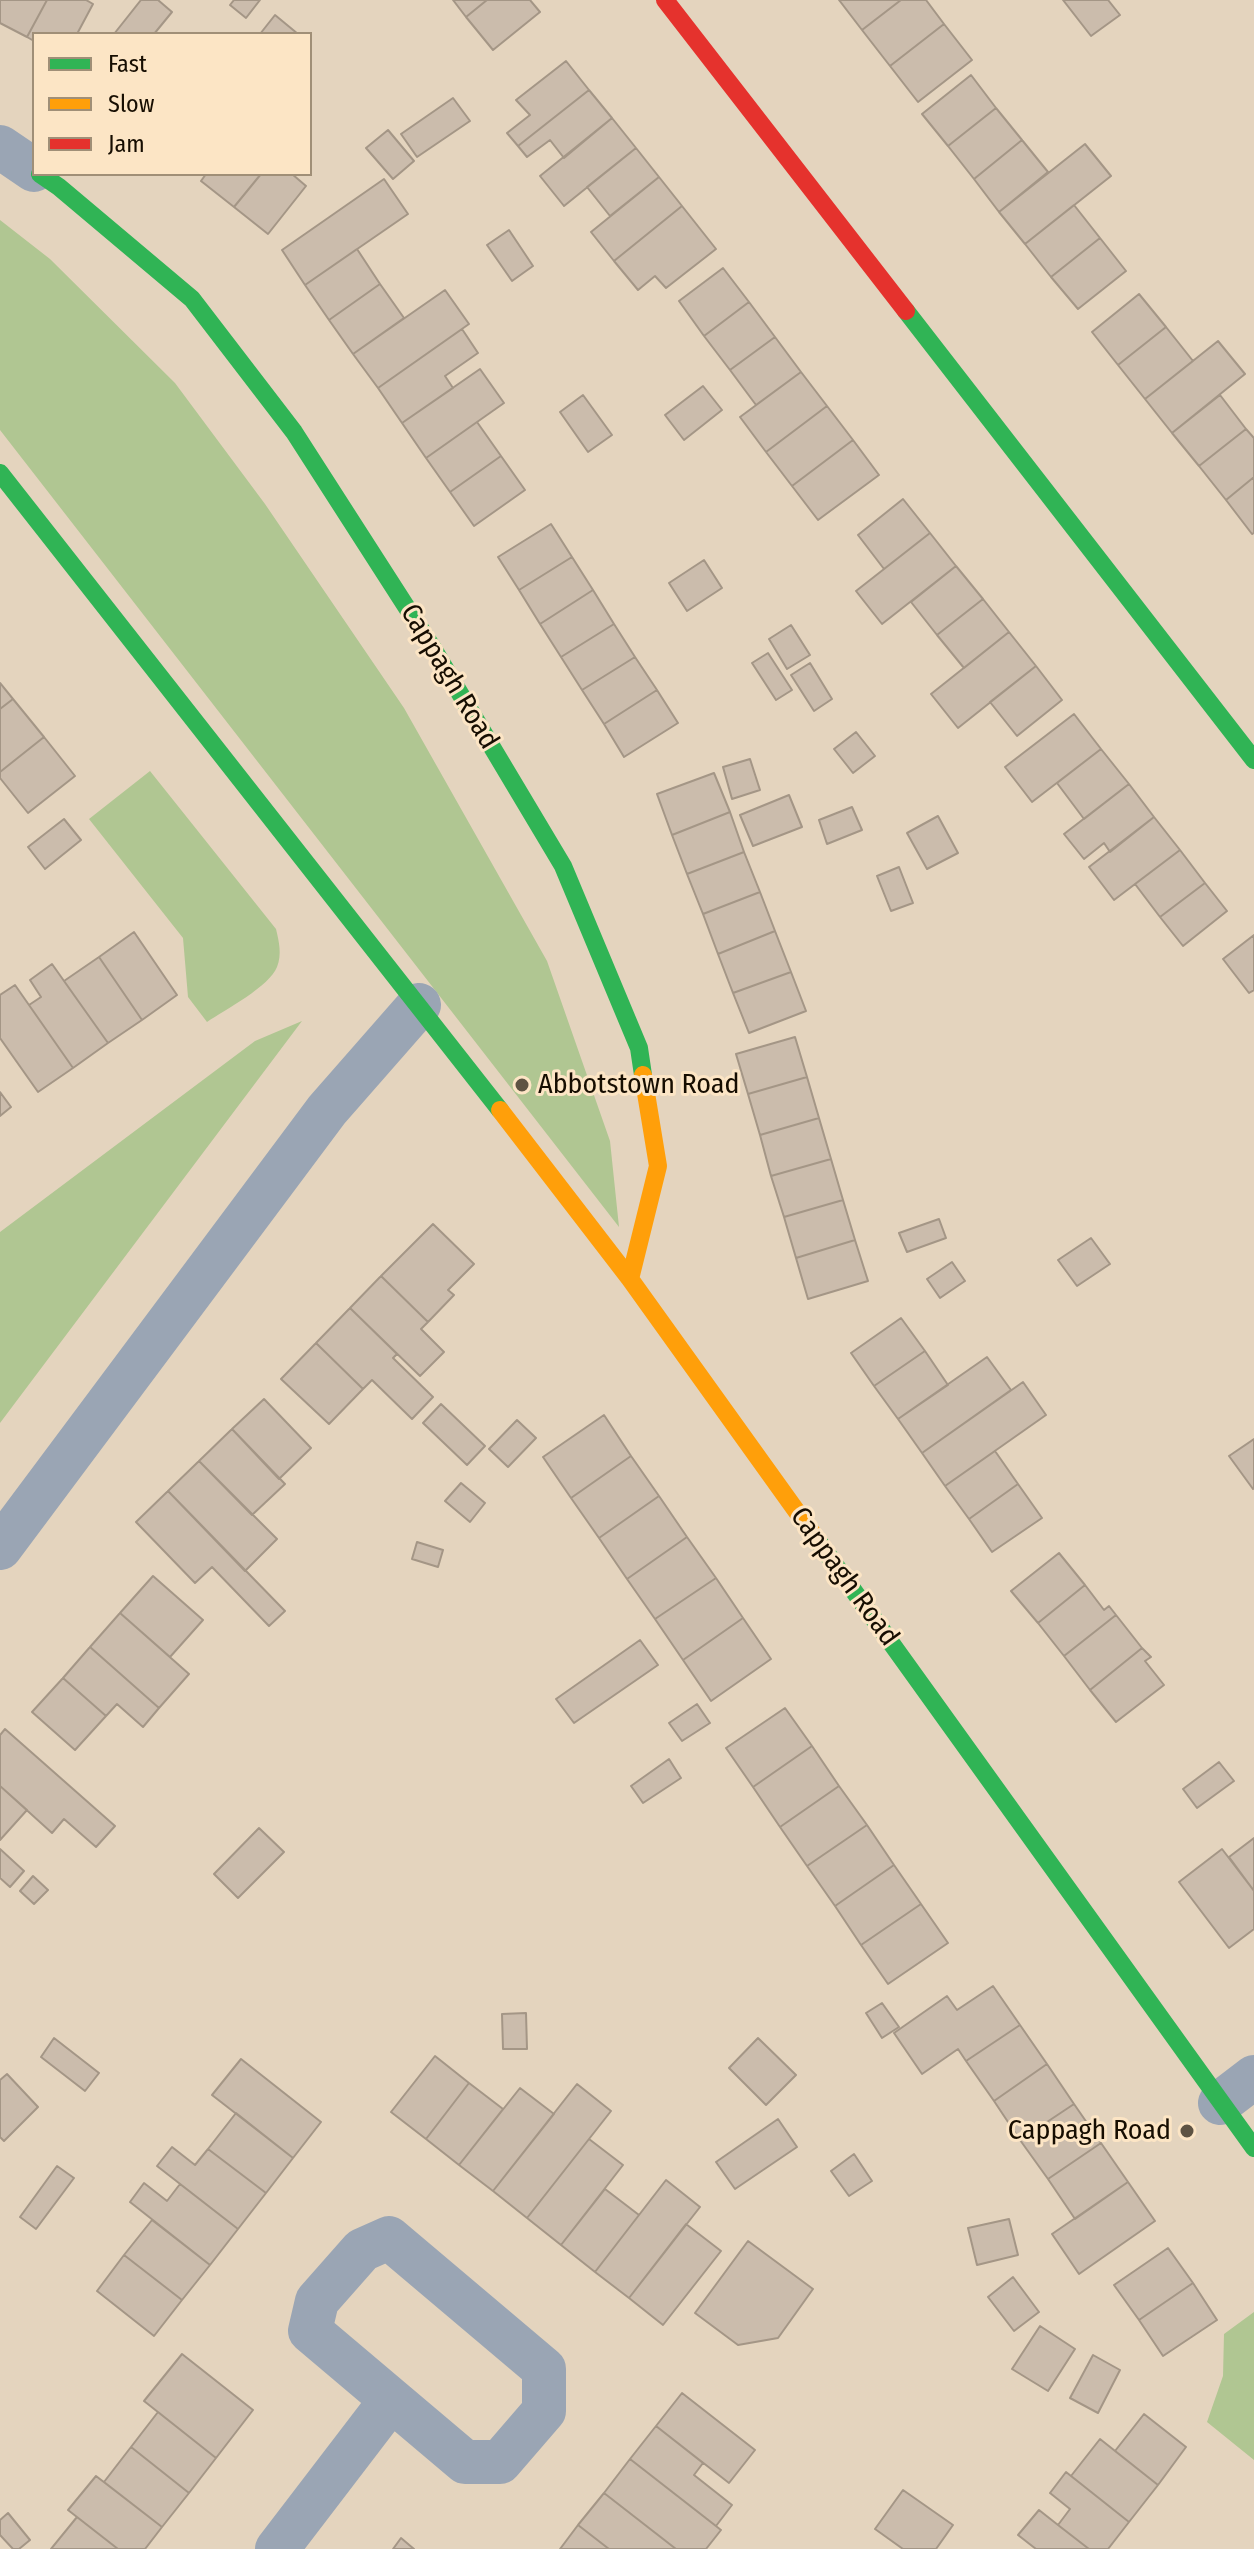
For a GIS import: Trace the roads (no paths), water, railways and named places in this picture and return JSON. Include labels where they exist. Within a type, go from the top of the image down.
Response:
[{"type":"street","points":[[665,0],[1254,760]]},
{"type":"street","points":[[0,147],[32,169]]},
{"type":"street","name":"Cappagh Road","points":[[43,176],[192,299],[294,432],[434,650],[563,866],[639,1048],[642,1063],[658,1166],[630,1279]]},
{"type":"street","name":"Cappagh Road","points":[[0,473],[419,1005],[630,1279],[1237,2090],[1254,2148]]},
{"type":"street","points":[[0,1548],[327,1110],[419,1005]]},
{"type":"street","points":[[389,2238],[544,2369],[544,2411],[500,2462],[465,2462],[391,2400],[310,2331],[317,2301],[362,2250],[389,2238]]},
{"type":"street","points":[[277,2549],[391,2400]]},
{"type":"place","name":"Abbotstown Road","points":[[522,1085]]},
{"type":"place","name":"Cappagh Road","points":[[1187,2131]]}]
